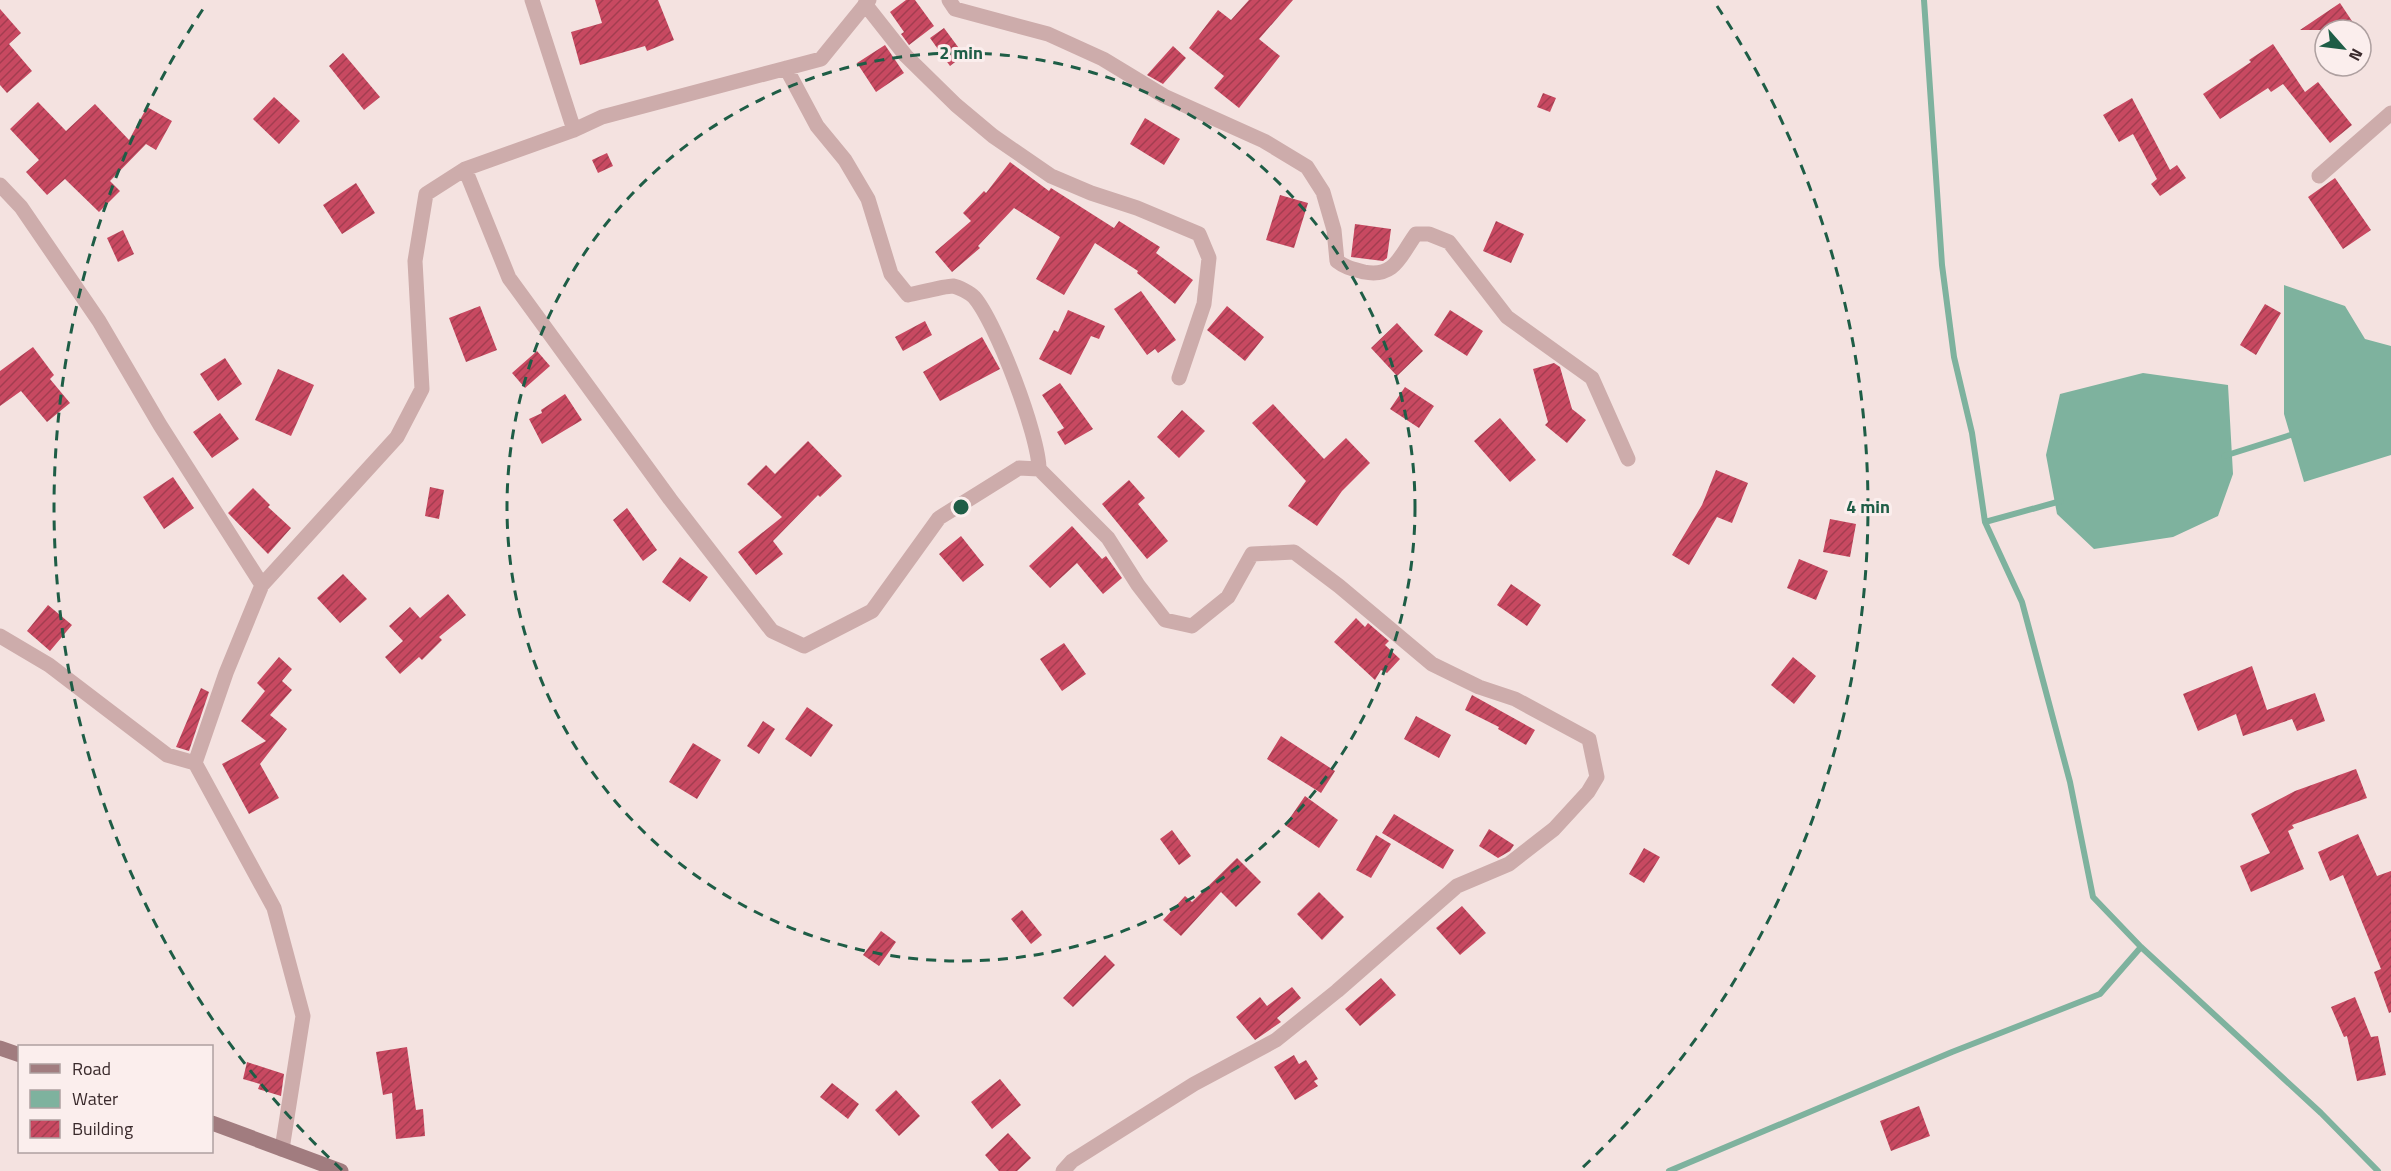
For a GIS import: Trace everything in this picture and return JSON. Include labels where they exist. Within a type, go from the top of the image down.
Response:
[{"type":"main road","points":[[0,1048],[18,1054]]},
{"type":"main road","points":[[213,1123],[341,1171]]},
{"type":"street","points":[[532,0],[574,130]]},
{"type":"street","points":[[949,0],[955,9],[1048,34],[1103,59],[1164,96],[1264,141],[1307,167],[1323,192],[1334,230],[1338,261],[1346,268],[1377,274],[1391,270],[1416,234],[1429,234],[1449,242],[1507,317],[1592,378],[1628,459]]},
{"type":"street","points":[[195,763],[226,673],[262,585],[397,437],[422,389],[415,261],[426,194],[465,169],[574,130],[602,117],[821,59],[867,2],[906,56],[956,105],[993,136],[1051,176],[1199,234],[1209,258],[1204,304],[1179,378]]},
{"type":"street","points":[[786,68],[817,126],[845,160],[868,199],[891,274],[908,295],[954,286],[972,295],[988,318],[1008,364],[1029,423],[1039,469],[1108,538],[1137,585],[1165,620],[1192,627],[1227,597],[1252,554],[1294,552],[1339,586],[1432,664],[1479,687],[1515,699],[1589,739],[1597,777],[1588,792],[1554,829],[1509,864],[1458,886],[1337,991],[1276,1040],[1194,1084],[1072,1161],[1063,1171]]},
{"type":"street","points":[[2319,176],[2391,112]]},
{"type":"street","points":[[465,169],[509,278],[670,499],[772,631],[804,646],[872,611],[939,518],[1019,468],[1039,469]]},
{"type":"street","points":[[0,185],[21,207],[99,321],[160,425],[262,585]]},
{"type":"street","points":[[0,636],[27,650],[57,671],[167,755],[195,763],[274,908],[303,1016],[282,1149]]},
{"type":"water","points":[[2284,285],[2345,306],[2365,339],[2391,346],[2391,455],[2304,482],[2284,414]]},
{"type":"water","points":[[2143,373],[2228,385],[2233,474],[2218,516],[2173,537],[2094,549],[2057,514],[2046,455],[2060,394]]},
{"type":"building","points":[[595,0],[658,0],[674,40],[647,51],[645,46],[580,65],[571,32],[602,23]]},
{"type":"building","points":[[906,0],[915,0],[934,26],[909,45],[901,34],[904,32],[890,12]]},
{"type":"building","points":[[1249,0],[1293,0],[1259,39],[1280,56],[1239,108],[1214,88],[1224,76],[1189,48],[1218,10],[1231,20]]},
{"type":"building","points":[[2340,3],[2350,18],[2318,18]]},
{"type":"building","points":[[0,9],[21,33],[9,44],[32,71],[7,93],[0,85]]},
{"type":"building","points":[[2313,21],[2313,30],[2300,30]]},
{"type":"building","points":[[944,28],[964,55],[950,66],[930,38]]},
{"type":"building","points":[[2273,44],[2305,92],[2318,82],[2352,125],[2330,143],[2283,84],[2271,92],[2268,88],[2220,119],[2203,94],[2251,62],[2249,60]]},
{"type":"building","points":[[885,45],[904,73],[876,92],[857,63]]},
{"type":"building","points":[[1173,46],[1186,58],[1163,84],[1147,75]]},
{"type":"building","points":[[343,53],[380,97],[364,110],[329,66]]},
{"type":"building","points":[[1543,93],[1556,98],[1550,112],[1537,107]]},
{"type":"building","points":[[274,97],[300,121],[279,144],[253,119]]},
{"type":"building","points":[[2132,98],[2170,170],[2177,165],[2186,178],[2160,196],[2151,184],[2157,179],[2133,134],[2119,142],[2103,115]]},
{"type":"building","points":[[38,102],[66,131],[95,104],[129,140],[147,107],[172,121],[156,150],[146,144],[110,181],[120,191],[99,212],[65,179],[47,195],[26,172],[39,160],[10,129]]},
{"type":"building","points":[[1145,118],[1180,139],[1164,165],[1130,144]]},
{"type":"building","points":[[607,153],[613,166],[598,173],[592,160]]},
{"type":"building","points":[[1010,162],[1049,191],[1051,188],[1114,228],[1119,221],[1160,247],[1156,253],[1193,280],[1175,304],[1137,273],[1138,271],[1095,243],[1064,295],[1036,279],[1060,237],[1014,208],[978,246],[980,248],[952,272],[935,252],[971,221],[963,213],[984,191],[986,193]]},
{"type":"building","points":[[2335,178],[2371,230],[2343,249],[2308,197]]},
{"type":"building","points":[[356,183],[375,213],[342,234],[323,205]]},
{"type":"building","points":[[1280,195],[1308,203],[1294,248],[1266,240]]},
{"type":"building","points":[[1496,221],[1524,234],[1511,263],[1483,251]]},
{"type":"building","points":[[1355,224],[1391,229],[1387,258],[1383,261],[1351,257]]},
{"type":"building","points":[[123,230],[134,254],[118,262],[107,238]]},
{"type":"building","points":[[1141,291],[1176,340],[1158,353],[1155,349],[1147,355],[1114,309]]},
{"type":"building","points":[[2265,304],[2281,313],[2256,355],[2240,345]]},
{"type":"building","points":[[480,306],[497,350],[466,362],[449,318]]},
{"type":"building","points":[[1227,306],[1264,337],[1245,361],[1207,330]]},
{"type":"building","points":[[1068,310],[1105,326],[1099,339],[1091,336],[1071,375],[1039,359],[1054,330],[1058,332]]},
{"type":"building","points":[[1450,310],[1483,331],[1467,356],[1434,335]]},
{"type":"building","points":[[925,321],[932,335],[903,351],[895,337]]},
{"type":"building","points":[[1397,323],[1423,351],[1397,376],[1371,348]]},
{"type":"building","points":[[982,337],[1000,369],[940,401],[923,372]]},
{"type":"building","points":[[33,347],[54,375],[50,379],[70,403],[47,422],[21,391],[0,406],[0,371]]},
{"type":"building","points":[[537,351],[550,366],[525,388],[512,373]]},
{"type":"building","points":[[225,358],[242,384],[218,401],[200,374]]},
{"type":"building","points":[[1554,363],[1560,367],[1572,409],[1586,420],[1567,443],[1545,425],[1548,422],[1533,369]]},
{"type":"building","points":[[278,369],[314,385],[291,436],[255,420]]},
{"type":"building","points":[[1060,383],[1093,429],[1065,445],[1057,432],[1064,428],[1042,395]]},
{"type":"building","points":[[1405,387],[1434,406],[1419,428],[1390,409]]},
{"type":"building","points":[[565,394],[582,420],[542,444],[529,419],[542,413],[541,410]]},
{"type":"building","points":[[1273,404],[1324,459],[1346,438],[1370,463],[1342,491],[1317,526],[1288,506],[1306,481],[1252,423]]},
{"type":"building","points":[[1182,410],[1205,431],[1179,458],[1157,437]]},
{"type":"building","points":[[220,413],[239,439],[212,458],[193,432]]},
{"type":"building","points":[[1500,418],[1536,460],[1510,482],[1474,441]]},
{"type":"building","points":[[808,441],[842,476],[820,497],[818,495],[773,541],[783,554],[756,575],[738,552],[782,517],[747,484],[766,465],[775,474]]},
{"type":"building","points":[[1716,470],[1748,483],[1732,523],[1717,517],[1689,565],[1672,555],[1702,505]]},
{"type":"building","points":[[173,477],[194,508],[164,529],[143,497]]},
{"type":"building","points":[[1129,480],[1145,498],[1138,504],[1168,541],[1147,559],[1102,504]]},
{"type":"building","points":[[430,487],[444,490],[439,519],[425,516]]},
{"type":"building","points":[[253,488],[270,505],[268,507],[291,528],[268,554],[228,513]]},
{"type":"building","points":[[627,508],[657,550],[643,561],[613,520]]},
{"type":"building","points":[[1830,519],[1856,524],[1850,557],[1823,552]]},
{"type":"building","points":[[1072,526],[1102,559],[1106,556],[1122,578],[1103,594],[1077,563],[1050,588],[1029,566]]},
{"type":"building","points":[[961,536],[984,565],[963,582],[939,554]]},
{"type":"building","points":[[680,557],[708,577],[690,602],[662,582]]},
{"type":"building","points":[[1799,559],[1828,571],[1816,600],[1787,588]]},
{"type":"building","points":[[343,574],[367,599],[340,623],[317,598]]},
{"type":"building","points":[[1511,584],[1541,605],[1527,626],[1497,605]]},
{"type":"building","points":[[448,594],[466,615],[439,637],[442,640],[422,660],[419,657],[400,674],[385,657],[403,641],[389,626],[410,607],[420,618]]},
{"type":"building","points":[[48,605],[72,625],[50,651],[27,631]]},
{"type":"building","points":[[1356,618],[1365,627],[1368,623],[1389,641],[1385,645],[1400,659],[1387,673],[1381,670],[1375,680],[1334,642]]},
{"type":"building","points":[[1064,643],[1086,674],[1062,691],[1040,659]]},
{"type":"building","points":[[279,657],[292,669],[282,681],[292,690],[270,715],[287,729],[260,764],[279,798],[249,814],[222,764],[266,741],[241,721],[265,691],[257,683]]},
{"type":"building","points":[[1793,657],[1816,676],[1794,704],[1771,685]]},
{"type":"building","points":[[2252,666],[2267,710],[2315,693],[2325,721],[2297,731],[2292,719],[2243,736],[2236,714],[2198,731],[2183,694]]},
{"type":"building","points":[[201,688],[209,692],[189,751],[176,747]]},
{"type":"building","points":[[1472,695],[1535,730],[1526,745],[1498,729],[1499,727],[1465,710]]},
{"type":"building","points":[[807,707],[833,725],[811,757],[785,739]]},
{"type":"building","points":[[1416,716],[1451,735],[1439,758],[1404,739]]},
{"type":"building","points":[[763,721],[775,729],[759,754],[747,746]]},
{"type":"building","points":[[1281,736],[1335,771],[1321,793],[1267,759]]},
{"type":"building","points":[[693,743],[721,760],[697,799],[669,782]]},
{"type":"building","points":[[2356,769],[2367,798],[2292,825],[2294,828],[2288,831],[2304,869],[2251,892],[2240,866],[2270,853],[2251,814],[2295,791]]},
{"type":"building","points":[[1305,796],[1338,820],[1319,848],[1285,825]]},
{"type":"building","points":[[1394,814],[1454,850],[1443,869],[1382,833]]},
{"type":"building","points":[[1489,829],[1514,845],[1510,851],[1498,858],[1479,846]]},
{"type":"building","points":[[1172,830],[1191,856],[1179,865],[1160,839]]},
{"type":"building","points":[[2358,834],[2377,876],[2391,871],[2391,1012],[2389,1013],[2374,972],[2381,969],[2343,875],[2330,881],[2318,852]]},
{"type":"building","points":[[1376,835],[1391,844],[1371,878],[1356,870]]},
{"type":"building","points":[[1644,848],[1660,857],[1644,883],[1629,874]]},
{"type":"building","points":[[1237,858],[1261,882],[1236,907],[1221,892],[1181,936],[1163,920],[1185,896],[1192,902]]},
{"type":"building","points":[[1319,892],[1344,917],[1322,940],[1297,914]]},
{"type":"building","points":[[1462,906],[1486,933],[1460,955],[1436,928]]},
{"type":"building","points":[[1022,910],[1042,935],[1031,944],[1011,919]]},
{"type":"building","points":[[881,931],[896,942],[879,966],[863,955]]},
{"type":"building","points":[[1105,955],[1115,965],[1073,1007],[1063,998]]},
{"type":"building","points":[[1381,978],[1396,995],[1360,1026],[1345,1009]]},
{"type":"building","points":[[1292,987],[1301,998],[1277,1018],[1281,1022],[1255,1040],[1236,1017],[1260,997],[1267,1006]]},
{"type":"building","points":[[2355,997],[2371,1037],[2378,1036],[2386,1075],[2357,1081],[2347,1036],[2344,1037],[2331,1007]]},
{"type":"building","points":[[407,1047],[416,1110],[423,1109],[425,1136],[396,1139],[392,1093],[383,1095],[376,1052]]},
{"type":"building","points":[[1294,1055],[1299,1064],[1306,1060],[1318,1079],[1314,1081],[1318,1086],[1295,1100],[1274,1067]]},
{"type":"building","points":[[247,1062],[284,1074],[281,1096],[258,1089],[260,1084],[243,1079]]},
{"type":"building","points":[[1000,1079],[1021,1105],[992,1129],[971,1102]]},
{"type":"building","points":[[832,1083],[859,1104],[848,1119],[820,1097]]},
{"type":"building","points":[[896,1090],[920,1116],[899,1136],[875,1110]]},
{"type":"building","points":[[1919,1106],[1930,1136],[1891,1151],[1880,1121]]},
{"type":"building","points":[[1008,1133],[1031,1158],[1017,1171],[999,1171],[985,1155]]},
{"type":"waterway","points":[[1924,0],[1942,265],[1954,357],[1972,433],[1985,522],[2022,602],[2070,782],[2093,897],[2141,947],[2321,1113],[2378,1171]]},
{"type":"waterway","points":[[2224,456],[2297,433]]},
{"type":"waterway","points":[[1985,522],[2061,501]]},
{"type":"waterway","points":[[1669,1171],[1952,1052],[2100,994],[2141,947]]}]
